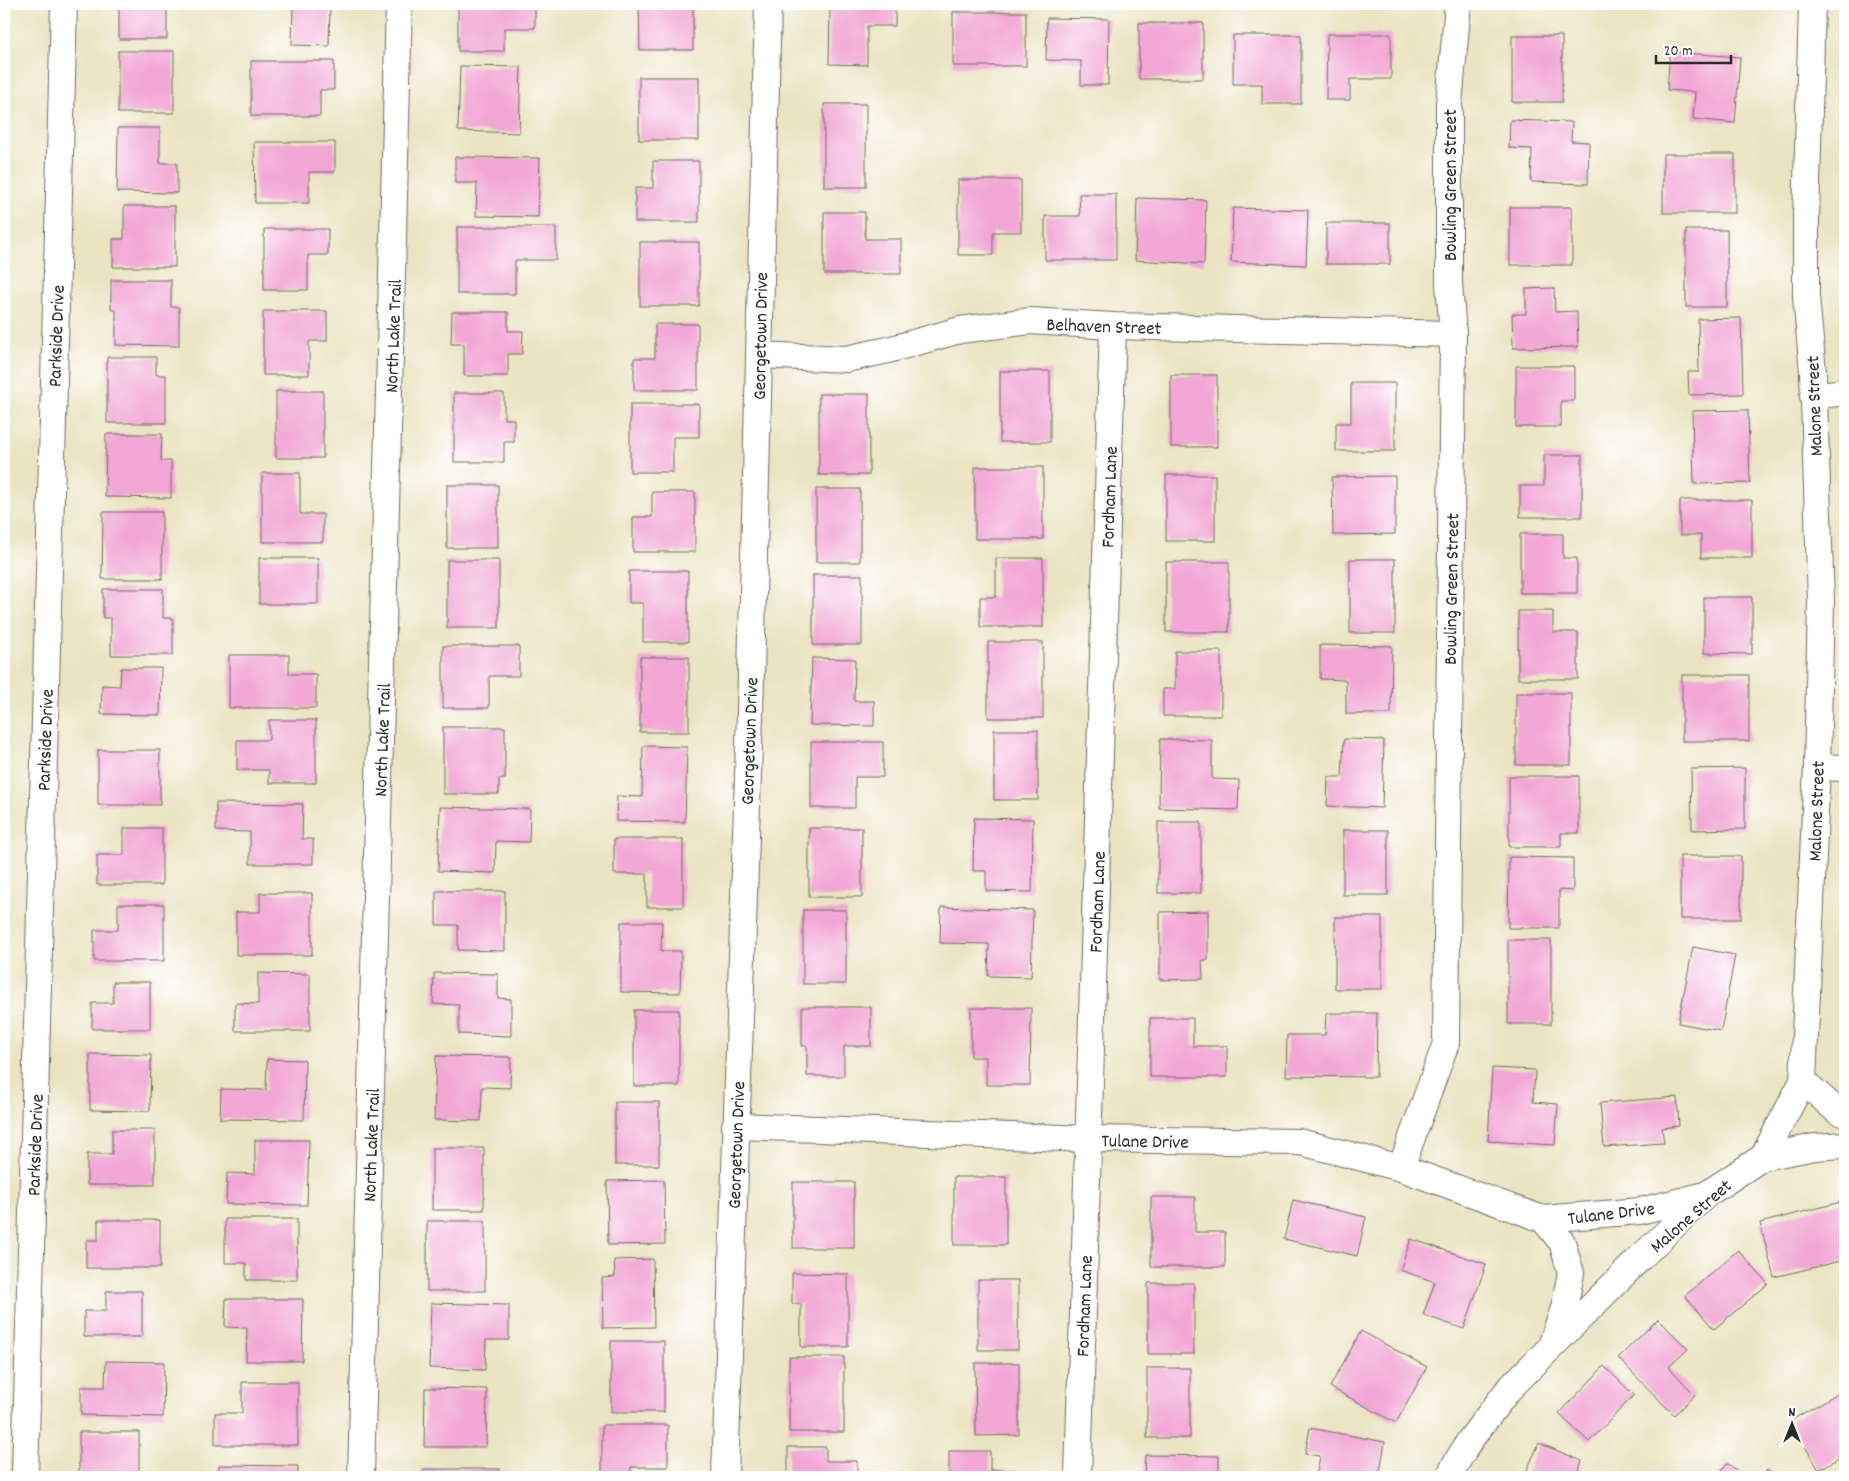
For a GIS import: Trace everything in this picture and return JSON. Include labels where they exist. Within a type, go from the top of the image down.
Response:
[{"type":"street","name":"Parkside Drive","points":[[25,1477],[64,4]]},
{"type":"street","name":"North Lake Trail","points":[[361,1477],[399,4]]},
{"type":"street","name":"Georgetown Drive","points":[[725,1477],[750,713],[768,4]]},
{"type":"street","name":"Bowling Green Street","points":[[1401,1168],[1446,1044],[1453,334],[1449,284],[1449,103],[1458,4]]},
{"type":"street","name":"Malone Street","points":[[1450,1477],[1461,1454],[1487,1415],[1508,1390],[1707,1194],[1763,1156],[1803,1081],[1817,767],[1821,602],[1813,372],[1806,297],[1806,218],[1812,4]]},
{"type":"street","name":"Belhaven Street","points":[[759,355],[846,359],[888,350],[960,330],[1030,322],[1113,326],[1453,334]]},
{"type":"street","name":"Fordham Lane","points":[[1078,1477],[1113,326]]},
{"type":"street","points":[[1813,396],[1845,392]]},
{"type":"street","points":[[1817,767],[1845,768]]},
{"type":"street","points":[[1803,1081],[1837,1111],[1845,1114]]},
{"type":"street","name":"Tulane Drive","points":[[735,1126],[1089,1139],[1300,1142],[1401,1168],[1543,1219],[1640,1211],[1707,1194]]},
{"type":"street","points":[[1763,1156],[1845,1144]]},
{"type":"street","name":"Tulane Drive","points":[[1543,1219],[1562,1242],[1571,1273],[1564,1308],[1550,1348]]},
{"type":"building","points":[[119,4],[196,4],[196,7],[167,7],[167,39],[119,39]]},
{"type":"building","points":[[293,4],[330,4],[329,46],[292,45]]},
{"type":"building","points":[[458,4],[535,4],[535,28],[504,28],[504,51],[458,51]]},
{"type":"building","points":[[639,4],[693,4],[693,50],[640,50]]},
{"type":"building","points":[[830,4],[895,4],[895,26],[867,26],[867,65],[829,64]]},
{"type":"building","points":[[953,12],[1026,12],[1026,66],[953,66]]},
{"type":"building","points":[[1047,18],[1109,19],[1108,85],[1081,85],[1081,61],[1046,60]]},
{"type":"building","points":[[1139,23],[1203,23],[1203,79],[1139,79]]},
{"type":"building","points":[[1327,34],[1391,34],[1391,79],[1350,79],[1350,100],[1326,100]]},
{"type":"building","points":[[1233,35],[1301,35],[1301,104],[1262,104],[1262,84],[1233,84]]},
{"type":"building","points":[[1512,36],[1562,36],[1562,102],[1512,102]]},
{"type":"building","points":[[118,51],[174,51],[174,113],[118,113]]},
{"type":"building","points":[[1670,52],[1740,57],[1735,123],[1693,119],[1695,92],[1667,90]]},
{"type":"building","points":[[251,61],[334,61],[334,90],[320,90],[320,116],[251,116]]},
{"type":"building","points":[[460,66],[521,67],[519,133],[458,131]]},
{"type":"building","points":[[639,77],[699,77],[699,140],[639,140]]},
{"type":"building","points":[[824,104],[866,104],[866,187],[824,187]]},
{"type":"building","points":[[1510,120],[1572,122],[1571,141],[1589,142],[1588,184],[1531,182],[1532,149],[1509,148]]},
{"type":"building","points":[[118,128],[160,128],[160,163],[177,163],[177,193],[117,192]]},
{"type":"building","points":[[254,142],[335,142],[335,172],[309,172],[309,203],[255,203]]},
{"type":"building","points":[[1663,154],[1735,154],[1735,213],[1663,213]]},
{"type":"building","points":[[455,157],[540,158],[538,217],[476,216],[477,183],[455,183]]},
{"type":"building","points":[[653,161],[699,161],[699,222],[635,222],[635,188],[653,188]]},
{"type":"building","points":[[958,180],[1021,180],[1021,232],[993,232],[993,255],[958,255]]},
{"type":"building","points":[[1079,194],[1116,194],[1116,260],[1045,260],[1045,216],[1080,216]]},
{"type":"building","points":[[1137,198],[1206,200],[1204,264],[1135,260]]},
{"type":"building","points":[[124,206],[175,206],[175,267],[113,267],[113,239],[124,239]]},
{"type":"building","points":[[1510,207],[1572,207],[1572,265],[1510,265]]},
{"type":"building","points":[[1233,208],[1308,210],[1306,265],[1231,262]]},
{"type":"building","points":[[824,212],[865,212],[865,239],[901,239],[901,274],[824,274]]},
{"type":"building","points":[[1326,223],[1390,223],[1390,264],[1326,264]]},
{"type":"building","points":[[457,227],[556,227],[556,260],[515,260],[515,294],[457,294]]},
{"type":"building","points":[[264,229],[328,229],[328,255],[308,255],[308,290],[264,290]]},
{"type":"building","points":[[1686,230],[1727,230],[1727,307],[1686,307]]},
{"type":"building","points":[[640,242],[699,242],[699,306],[640,306]]},
{"type":"building","points":[[111,280],[171,280],[171,307],[179,307],[179,346],[116,345],[116,310],[111,310]]},
{"type":"building","points":[[1554,288],[1555,312],[1577,311],[1578,347],[1513,348],[1512,314],[1526,314],[1526,289]]},
{"type":"building","points":[[263,311],[327,311],[327,341],[309,341],[309,375],[263,375]]},
{"type":"building","points":[[452,312],[508,312],[508,331],[523,331],[522,354],[508,354],[508,376],[464,376],[464,344],[451,344]]},
{"type":"building","points":[[1741,318],[1743,394],[1689,395],[1688,372],[1699,372],[1698,319]]},
{"type":"building","points":[[655,324],[698,324],[698,390],[634,390],[634,358],[655,358]]},
{"type":"building","points":[[107,357],[156,357],[156,375],[166,375],[166,423],[107,423]]},
{"type":"building","points":[[1516,366],[1574,366],[1574,401],[1561,401],[1561,427],[1516,427]]},
{"type":"building","points":[[1000,371],[1050,371],[1050,442],[1000,442]]},
{"type":"building","points":[[1171,375],[1217,375],[1217,447],[1171,447]]},
{"type":"building","points":[[1351,383],[1395,383],[1395,451],[1336,451],[1336,423],[1351,423]]},
{"type":"building","points":[[276,391],[323,391],[323,458],[276,458]]},
{"type":"building","points":[[454,393],[504,393],[504,419],[514,419],[514,442],[504,442],[504,462],[454,462]]},
{"type":"building","points":[[819,394],[869,394],[869,475],[819,475]]},
{"type":"building","points":[[630,404],[699,404],[699,437],[673,437],[673,472],[630,472]]},
{"type":"building","points":[[1748,410],[1750,483],[1694,484],[1692,411]]},
{"type":"building","points":[[106,434],[162,434],[161,461],[171,461],[171,498],[105,497]]},
{"type":"building","points":[[1544,455],[1582,455],[1582,517],[1520,517],[1520,486],[1544,486]]},
{"type":"building","points":[[975,467],[1043,467],[1043,539],[975,539]]},
{"type":"building","points":[[262,473],[300,473],[300,514],[323,514],[323,542],[262,542]]},
{"type":"building","points":[[1166,475],[1215,475],[1215,541],[1166,541]]},
{"type":"building","points":[[1395,476],[1395,534],[1333,535],[1332,477]]},
{"type":"building","points":[[447,485],[498,485],[498,548],[447,548]]},
{"type":"building","points":[[816,489],[860,489],[860,562],[816,562]]},
{"type":"building","points":[[652,492],[695,492],[695,552],[633,552],[633,517],[652,517]]},
{"type":"building","points":[[1680,500],[1752,500],[1752,558],[1701,558],[1701,535],[1680,535]]},
{"type":"building","points":[[103,512],[162,512],[162,579],[102,579]]},
{"type":"building","points":[[1520,534],[1563,534],[1563,558],[1577,558],[1577,593],[1520,593]]},
{"type":"building","points":[[259,558],[318,558],[318,604],[259,604]]},
{"type":"building","points":[[996,558],[1043,558],[1043,627],[980,627],[980,597],[996,597]]},
{"type":"building","points":[[1350,559],[1395,559],[1395,633],[1350,633]]},
{"type":"building","points":[[447,560],[499,560],[499,628],[447,628]]},
{"type":"building","points":[[1166,562],[1229,562],[1229,632],[1166,632]]},
{"type":"building","points":[[629,571],[688,571],[688,642],[643,642],[643,603],[629,603]]},
{"type":"building","points":[[813,575],[862,575],[862,645],[813,645]]},
{"type":"building","points":[[103,589],[163,589],[163,618],[173,618],[173,655],[111,655],[111,618],[103,618]]},
{"type":"building","points":[[1704,597],[1752,597],[1752,654],[1704,653]]},
{"type":"building","points":[[1518,611],[1553,611],[1553,632],[1578,632],[1578,679],[1518,679]]},
{"type":"building","points":[[988,642],[1043,642],[1043,718],[988,718]]},
{"type":"building","points":[[1320,645],[1392,646],[1391,714],[1346,714],[1346,680],[1320,679]]},
{"type":"building","points":[[443,646],[519,646],[519,676],[489,676],[489,708],[443,708]]},
{"type":"building","points":[[1175,651],[1221,651],[1221,716],[1163,716],[1163,689],[1175,689]]},
{"type":"building","points":[[229,655],[289,655],[289,674],[316,674],[316,708],[229,708]]},
{"type":"building","points":[[640,657],[689,657],[689,732],[640,732]]},
{"type":"building","points":[[812,658],[855,659],[854,701],[874,701],[874,726],[810,725]]},
{"type":"building","points":[[121,668],[161,668],[160,715],[101,714],[102,685],[120,686]]},
{"type":"building","points":[[1682,675],[1749,675],[1749,741],[1682,741]]},
{"type":"building","points":[[1516,693],[1571,693],[1571,765],[1516,765]]},
{"type":"building","points":[[269,720],[316,720],[316,783],[269,783],[269,770],[237,770],[237,740],[269,740]]},
{"type":"building","points":[[443,727],[505,727],[505,779],[499,779],[499,794],[443,794]]},
{"type":"building","points":[[994,730],[1038,730],[1038,800],[994,800]]},
{"type":"building","points":[[1160,739],[1212,740],[1212,779],[1239,780],[1238,810],[1159,808]]},
{"type":"building","points":[[1344,739],[1384,740],[1382,808],[1327,806],[1328,777],[1342,777]]},
{"type":"building","points":[[811,742],[883,742],[883,777],[855,777],[855,808],[811,808]]},
{"type":"building","points":[[643,746],[687,747],[685,822],[616,821],[617,796],[642,797]]},
{"type":"building","points":[[98,750],[160,750],[160,805],[98,805]]},
{"type":"building","points":[[1745,768],[1745,829],[1692,830],[1691,769]]},
{"type":"building","points":[[1509,776],[1579,776],[1579,833],[1561,833],[1561,847],[1509,847]]},
{"type":"building","points":[[216,803],[303,804],[302,839],[313,839],[313,864],[250,864],[250,832],[216,831]]},
{"type":"building","points":[[440,807],[530,809],[529,842],[496,841],[495,873],[438,871]]},
{"type":"building","points":[[974,818],[1033,819],[1032,892],[986,891],[986,871],[973,871]]},
{"type":"building","points":[[1158,822],[1201,822],[1201,893],[1158,893]]},
{"type":"building","points":[[124,828],[162,828],[162,885],[97,885],[97,855],[124,855]]},
{"type":"building","points":[[809,828],[862,828],[862,897],[809,897]]},
{"type":"building","points":[[1343,830],[1388,830],[1388,895],[1343,895]]},
{"type":"building","points":[[614,839],[683,839],[683,907],[647,907],[647,874],[614,874]]},
{"type":"building","points":[[1680,856],[1741,856],[1741,919],[1680,919]]},
{"type":"building","points":[[1509,857],[1573,858],[1573,891],[1559,890],[1559,928],[1508,928]]},
{"type":"building","points":[[436,891],[505,891],[505,951],[458,950],[458,925],[436,925]]},
{"type":"building","points":[[260,893],[312,893],[312,955],[236,955],[236,912],[260,912]]},
{"type":"building","points":[[118,904],[164,904],[164,961],[94,961],[94,930],[118,930]]},
{"type":"building","points":[[941,907],[1033,910],[1031,977],[988,976],[989,944],[940,943]]},
{"type":"building","points":[[803,910],[846,910],[846,984],[803,984]]},
{"type":"building","points":[[1208,911],[1208,960],[1202,960],[1203,979],[1160,980],[1160,912]]},
{"type":"building","points":[[1335,917],[1382,917],[1382,989],[1335,989]]},
{"type":"building","points":[[621,922],[662,922],[661,951],[681,951],[680,993],[621,992]]},
{"type":"building","points":[[1508,940],[1551,940],[1551,1024],[1508,1024]]},
{"type":"building","points":[[1693,947],[1735,955],[1721,1031],[1678,1023]]},
{"type":"building","points":[[258,973],[310,974],[310,1031],[235,1031],[235,1003],[258,1004]]},
{"type":"building","points":[[434,973],[498,974],[498,998],[511,999],[511,1036],[459,1034],[459,1005],[433,1004]]},
{"type":"building","points":[[113,982],[150,982],[150,1029],[92,1029],[92,1003],[113,1003]]},
{"type":"building","points":[[802,1007],[871,1007],[871,1046],[844,1046],[844,1076],[807,1076],[807,1046],[802,1046]]},
{"type":"building","points":[[971,1008],[1031,1008],[1030,1085],[986,1085],[986,1057],[971,1057]]},
{"type":"building","points":[[634,1010],[679,1010],[679,1086],[634,1086]]},
{"type":"building","points":[[1326,1013],[1377,1013],[1376,1077],[1286,1076],[1287,1035],[1325,1035]]},
{"type":"building","points":[[1150,1018],[1193,1018],[1193,1046],[1227,1046],[1227,1077],[1150,1077]]},
{"type":"building","points":[[90,1054],[151,1055],[150,1111],[90,1110]]},
{"type":"building","points":[[436,1056],[511,1057],[510,1088],[482,1087],[481,1121],[434,1120]]},
{"type":"building","points":[[267,1059],[305,1060],[304,1120],[220,1119],[221,1089],[266,1090]]},
{"type":"building","points":[[1492,1068],[1535,1070],[1533,1102],[1558,1104],[1555,1145],[1488,1141]]},
{"type":"building","points":[[1677,1097],[1679,1126],[1662,1128],[1664,1143],[1604,1147],[1600,1103]]},
{"type":"building","points":[[615,1102],[659,1102],[659,1165],[615,1165]]},
{"type":"building","points":[[112,1130],[155,1130],[155,1185],[87,1185],[87,1154],[112,1154]]},
{"type":"building","points":[[255,1140],[309,1140],[307,1205],[226,1204],[227,1173],[255,1174]]},
{"type":"building","points":[[432,1148],[484,1148],[484,1210],[432,1210]]},
{"type":"building","points":[[954,1177],[1006,1177],[1006,1245],[954,1245]]},
{"type":"building","points":[[664,1180],[665,1244],[608,1245],[607,1181]]},
{"type":"building","points":[[793,1182],[854,1182],[854,1248],[793,1248]]},
{"type":"building","points":[[1151,1197],[1195,1197],[1195,1232],[1225,1232],[1225,1267],[1151,1267]]},
{"type":"building","points":[[1293,1200],[1366,1217],[1357,1256],[1284,1239]]},
{"type":"building","points":[[1841,1202],[1845,1219],[1845,1260],[1774,1277],[1760,1223]]},
{"type":"building","points":[[225,1219],[297,1219],[297,1280],[246,1280],[246,1263],[225,1263]]},
{"type":"building","points":[[98,1220],[160,1220],[160,1268],[86,1268],[86,1240],[98,1240]]},
{"type":"building","points":[[427,1221],[485,1221],[485,1291],[427,1291]]},
{"type":"building","points":[[1411,1239],[1486,1264],[1464,1329],[1423,1315],[1435,1282],[1400,1270]]},
{"type":"building","points":[[1738,1250],[1768,1284],[1714,1329],[1685,1296]]},
{"type":"building","points":[[653,1259],[654,1327],[603,1328],[602,1278],[615,1277],[614,1260]]},
{"type":"building","points":[[792,1273],[848,1274],[848,1347],[801,1347],[801,1304],[792,1304]]},
{"type":"building","points":[[978,1280],[1018,1280],[1018,1350],[978,1350]]},
{"type":"building","points":[[1148,1283],[1194,1283],[1194,1354],[1148,1354]]},
{"type":"building","points":[[106,1291],[142,1291],[142,1337],[84,1337],[84,1311],[106,1311]]},
{"type":"building","points":[[226,1299],[303,1299],[302,1361],[246,1361],[247,1328],[225,1327]]},
{"type":"building","points":[[431,1303],[509,1305],[509,1340],[486,1340],[485,1370],[429,1368]]},
{"type":"building","points":[[1658,1319],[1688,1349],[1669,1367],[1695,1395],[1674,1415],[1618,1358]]},
{"type":"building","points":[[1361,1331],[1427,1367],[1396,1423],[1330,1387]]},
{"type":"building","points":[[611,1341],[664,1341],[664,1412],[611,1412]]},
{"type":"building","points":[[789,1357],[844,1357],[844,1432],[789,1432]]},
{"type":"building","points":[[106,1361],[164,1362],[163,1417],[81,1415],[81,1387],[105,1387]]},
{"type":"building","points":[[975,1363],[1019,1363],[1019,1435],[976,1436]]},
{"type":"building","points":[[1604,1366],[1634,1395],[1589,1442],[1559,1414]]},
{"type":"building","points":[[1147,1368],[1190,1368],[1190,1438],[1147,1438]]},
{"type":"building","points":[[242,1382],[298,1382],[298,1445],[215,1445],[215,1413],[242,1413]]},
{"type":"building","points":[[425,1388],[487,1389],[486,1447],[424,1447]]},
{"type":"building","points":[[1845,1389],[1845,1454],[1819,1470],[1790,1421]]},
{"type":"building","points":[[602,1425],[668,1425],[668,1467],[631,1467],[631,1477],[602,1477]]},
{"type":"building","points":[[1310,1428],[1385,1442],[1379,1477],[1316,1477],[1320,1456],[1305,1454]]},
{"type":"building","points":[[79,1432],[139,1432],[139,1477],[79,1477]]},
{"type":"building","points":[[1539,1443],[1582,1461],[1576,1477],[1524,1477]]},
{"type":"building","points":[[788,1447],[826,1447],[826,1461],[857,1461],[857,1477],[788,1477]]},
{"type":"building","points":[[949,1451],[990,1451],[990,1470],[1016,1470],[1016,1477],[949,1477]]},
{"type":"building","points":[[1145,1455],[1219,1456],[1219,1477],[1144,1477]]},
{"type":"building","points":[[1727,1463],[1746,1477],[1717,1477]]},
{"type":"building","points":[[219,1465],[298,1466],[298,1477],[219,1477]]},
{"type":"building","points":[[423,1469],[500,1469],[500,1477],[423,1477]]},
{"type":"building","points":[[1767,1470],[1777,1477],[1762,1477]]}]
